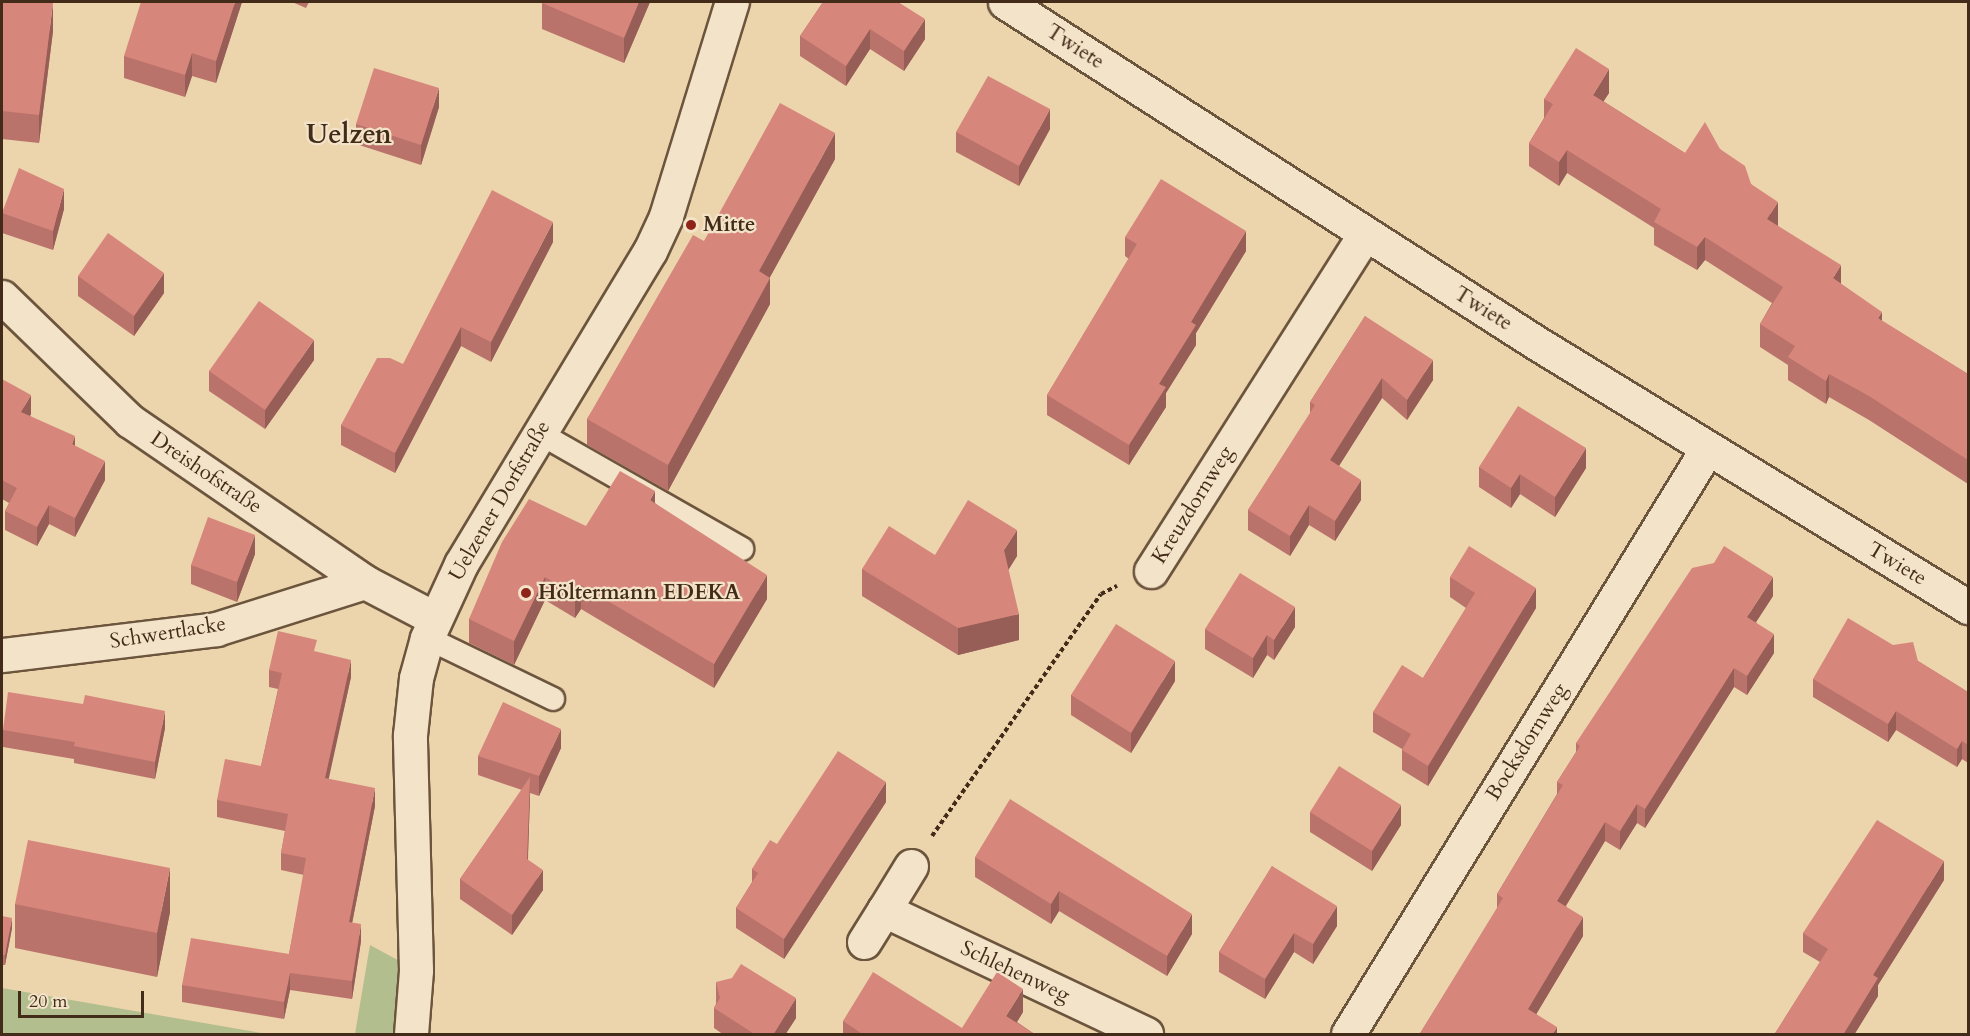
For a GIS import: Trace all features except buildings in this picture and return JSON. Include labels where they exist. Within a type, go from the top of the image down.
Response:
[{"type":"street","name":"Uelzener Dorfstraße","points":[[411,1035],[416,970],[410,735],[416,678],[431,628],[461,564],[650,250],[666,216],[732,2]]},
{"type":"street","name":"Twiete","points":[[1005,2],[1365,234],[1707,449],[1968,607]]},
{"type":"street","name":"Kreuzdornweg","points":[[1150,571],[1365,234]]},
{"type":"street","name":"Dreishofstraße","points":[[2,297],[130,422],[431,628]]},
{"type":"street","name":"Bocksdornweg","points":[[1348,1035],[1707,449]]},
{"type":"street","name":"Schwertlacke","points":[[2,655],[216,629],[365,582]]},
{"type":"street","points":[[864,942],[911,866]]},
{"type":"street","name":"Schlehenweg","points":[[884,910],[1146,1035]]},
{"type":"lane","points":[[539,433],[742,549]]},
{"type":"lane","points":[[431,628],[553,699]]},
{"type":"path","name":"Kreuzdornweg","points":[[911,866],[1101,594],[1150,571]]},
{"type":"green space","points":[[370,945],[416,970],[411,1034],[355,1034]]},
{"type":"green space","points":[[2,988],[267,1034],[2,1034]]},
{"type":"place","name":"Mitte","points":[[691,225]]},
{"type":"place","name":"Höltermann EDEKA","points":[[526,593]]},
{"type":"district","name":"Uelzen","points":[[349,135]]}]
